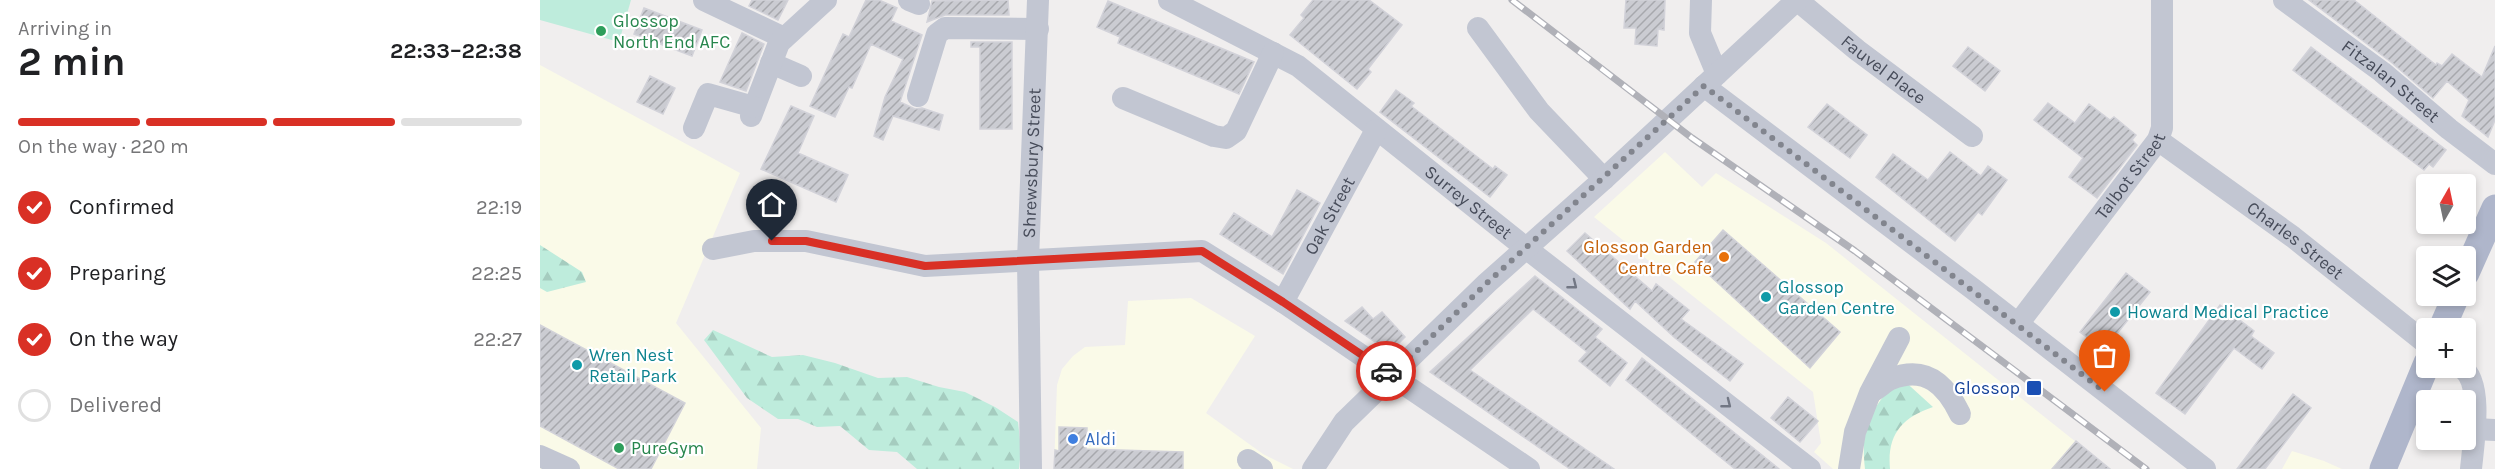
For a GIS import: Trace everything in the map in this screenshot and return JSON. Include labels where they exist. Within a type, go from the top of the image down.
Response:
[{"type":"main road","points":[[2476,251],[2495,208]]},
{"type":"main road","points":[[2383,469],[2421,378]]},
{"type":"street","points":[[704,0],[784,38]]},
{"type":"street","points":[[694,128],[708,94],[753,111],[779,43],[826,0]]},
{"type":"street","name":"Shrewsbury Street","points":[[1031,469],[1028,260],[1038,0]]},
{"type":"street","name":"Surrey Street","points":[[1169,0],[1298,66],[1527,249],[1810,469]]},
{"type":"street","points":[[1701,0],[1700,33],[1704,86],[2205,469]]},
{"type":"street","points":[[1313,469],[1344,422],[1392,375],[1487,283],[1604,179],[1797,0]]},
{"type":"street","name":"Fauvel Place","points":[[1797,0],[1857,50],[1972,136]]},
{"type":"street","name":"Talbot Street","points":[[2018,324],[2080,258],[2158,140],[2162,128],[2162,0]]},
{"type":"street","name":"Fitzalan Street","points":[[2284,0],[2382,72],[2449,129],[2495,164]]},
{"type":"street","points":[[918,96],[937,34],[948,17],[1038,29]]},
{"type":"street","points":[[1478,28],[1539,111],[1604,179]]},
{"type":"street","points":[[1123,98],[1214,136],[1226,138],[1236,131],[1273,53]]},
{"type":"street","points":[[771,63],[801,76]]},
{"type":"street","name":"Oak Street","points":[[1283,302],[1376,129]]},
{"type":"street","name":"Charles Street","points":[[2158,140],[2293,237],[2416,335]]},
{"type":"street","points":[[713,249],[754,241],[806,241],[925,266],[1202,251],[1283,302],[1529,469]]},
{"type":"street","points":[[1849,469],[1855,432],[1870,393],[1899,338]]},
{"type":"street","points":[[1870,393],[1890,379],[1913,375],[1937,381],[1951,394],[1960,414]]},
{"type":"street","points":[[2469,378],[2484,430],[2471,469]]},
{"type":"street","points":[[540,456],[568,469]]},
{"type":"shaded area","points":[[540,65],[740,173],[676,323],[761,428],[757,469],[540,469]]},
{"type":"shaded area","points":[[1665,152],[1702,187],[1716,173],[1826,243],[2110,469],[1833,469],[1814,452],[1821,443],[1813,392],[1594,217]]},
{"type":"shaded area","points":[[1191,298],[1255,336],[1206,413],[1263,454],[1293,469],[1054,469],[1057,385],[1062,369],[1085,347],[1125,345],[1128,301]]},
{"type":"shaded area","points":[[2292,451],[2324,461],[2342,469],[2282,469]]},
{"type":"green space","name":"Glossop North End AFC","points":[[540,0],[631,0],[619,42],[540,20]]},
{"type":"green space","points":[[540,245],[582,272],[586,282],[547,292],[540,288]]},
{"type":"green space","points":[[713,330],[772,357],[803,355],[878,378],[907,377],[965,392],[1018,422],[1021,449],[1019,469],[917,469],[897,452],[869,450],[840,426],[817,427],[798,419],[778,419],[747,398],[704,340]]},
{"type":"green space","points":[[1900,377],[1933,407],[1912,417],[1898,429],[1891,447],[1890,469],[1865,469],[1864,440],[1870,418]]},
{"type":"building","points":[[752,0],[788,0],[778,20],[749,6]]},
{"type":"building","points":[[866,0],[879,0],[897,8],[891,21],[922,35],[900,102],[915,109],[922,108],[943,115],[939,130],[893,116],[883,140],[874,136],[885,97],[903,59],[871,44],[852,88],[849,87],[835,117],[810,106],[843,34],[849,37]]},
{"type":"building","points":[[1008,0],[1009,15],[945,15],[927,22],[932,1]]},
{"type":"building","points":[[1313,0],[1369,0],[1402,25],[1368,69],[1371,72],[1357,89],[1290,35],[1304,18],[1301,15]]},
{"type":"building","points":[[1626,0],[1665,0],[1664,30],[1658,29],[1657,46],[1635,44],[1636,28],[1624,28]]},
{"type":"building","points":[[2309,0],[2354,0],[2436,65],[2437,63],[2442,66],[2452,54],[2482,77],[2495,46],[2495,120],[2488,137],[2462,116],[2469,100],[2447,81],[2433,98],[2391,62]]},
{"type":"building","points":[[1108,1],[1254,62],[1239,94],[1118,43],[1120,37],[1097,27]]},
{"type":"building","points":[[644,8],[702,30],[692,56],[634,34]]},
{"type":"building","points":[[742,33],[764,44],[746,91],[720,82]]},
{"type":"building","points":[[971,42],[1012,42],[1012,129],[980,129],[980,47],[971,47]]},
{"type":"building","points":[[1968,47],[2000,71],[1985,91],[1953,66]]},
{"type":"building","points":[[2311,47],[2446,150],[2433,167],[2429,164],[2424,170],[2293,70]]},
{"type":"building","points":[[650,76],[675,88],[663,114],[637,102]]},
{"type":"building","points":[[1396,90],[1414,103],[1411,106],[1493,169],[1495,166],[1507,175],[1490,197],[1380,112]]},
{"type":"building","points":[[2048,103],[2075,123],[2089,104],[2110,120],[2114,117],[2136,135],[2132,140],[2137,145],[2097,198],[2069,177],[2083,158],[2034,120]]},
{"type":"building","points":[[1827,104],[1867,135],[1850,158],[1808,127]]},
{"type":"building","points":[[791,106],[814,116],[798,153],[848,175],[836,202],[761,169]]},
{"type":"building","points":[[1950,152],[1981,176],[1988,166],[2007,180],[1982,215],[1978,212],[1955,241],[1876,177],[1893,154],[1928,180]]},
{"type":"building","points":[[1297,190],[1320,203],[1283,274],[1220,234],[1234,213],[1272,237]]},
{"type":"building","name":"Glossop Garden Centre","points":[[1723,230],[1840,332],[1810,368],[1695,262]]},
{"type":"building","points":[[1585,233],[1652,291],[1656,284],[1689,310],[1681,319],[1743,364],[1730,381],[1675,338],[1635,301],[1630,309],[1567,251]]},
{"type":"building","name":"Howard Medical Practice","points":[[2126,273],[2150,292],[2104,350],[2080,332]]},
{"type":"building","points":[[1535,276],[1602,329],[1595,337],[1627,363],[1610,386],[1579,361],[1587,352],[1533,309],[1470,370],[1614,469],[1570,469],[1430,372]]},
{"type":"building","points":[[2220,305],[2254,331],[2251,336],[2274,353],[2262,369],[2234,348],[2185,414],[2156,393]]},
{"type":"building","points":[[1362,307],[1373,319],[1382,312],[1405,337],[1394,348],[1385,349],[1345,321]]},
{"type":"building","name":"Wren Nest Retail Park","points":[[540,325],[685,403],[651,469],[619,469],[540,426]]},
{"type":"building","points":[[1642,358],[1779,469],[1735,469],[1626,380]]},
{"type":"building","points":[[2293,394],[2311,408],[2265,469],[2237,469]]},
{"type":"building","points":[[1788,397],[1818,421],[1800,442],[1771,418]]},
{"type":"building","name":"Aldi","points":[[1059,427],[1087,428],[1086,449],[1183,452],[1183,469],[1054,469],[1055,450],[1059,451]]},
{"type":"building","points":[[2076,441],[2110,469],[2052,469]]},
{"type":"railway","points":[[1512,0],[1692,138],[1855,251],[2146,469]]},
{"type":"way so far","points":[[1386,371],[1392,375],[1487,283],[1558,221],[1704,86],[1973,289],[2105,392]]},
{"type":"place","name":"Glossop North End AFC","points":[[601,31]]},
{"type":"place","name":"Glossop Garden Centre Cafe","points":[[1724,257]]},
{"type":"place","name":"Glossop Garden Centre","points":[[1766,297]]},
{"type":"place","name":"Howard Medical Practice","points":[[2115,312]]},
{"type":"place","name":"Wren Nest Retail Park","points":[[577,365]]},
{"type":"place","name":"Glossop","points":[[2034,388]]},
{"type":"place","name":"Aldi","points":[[1073,439]]},
{"type":"place","name":"PureGym","points":[[619,448]]},
{"type":"route","points":[[772,241],[806,241],[925,266],[1202,251],[1386,371]]}]
